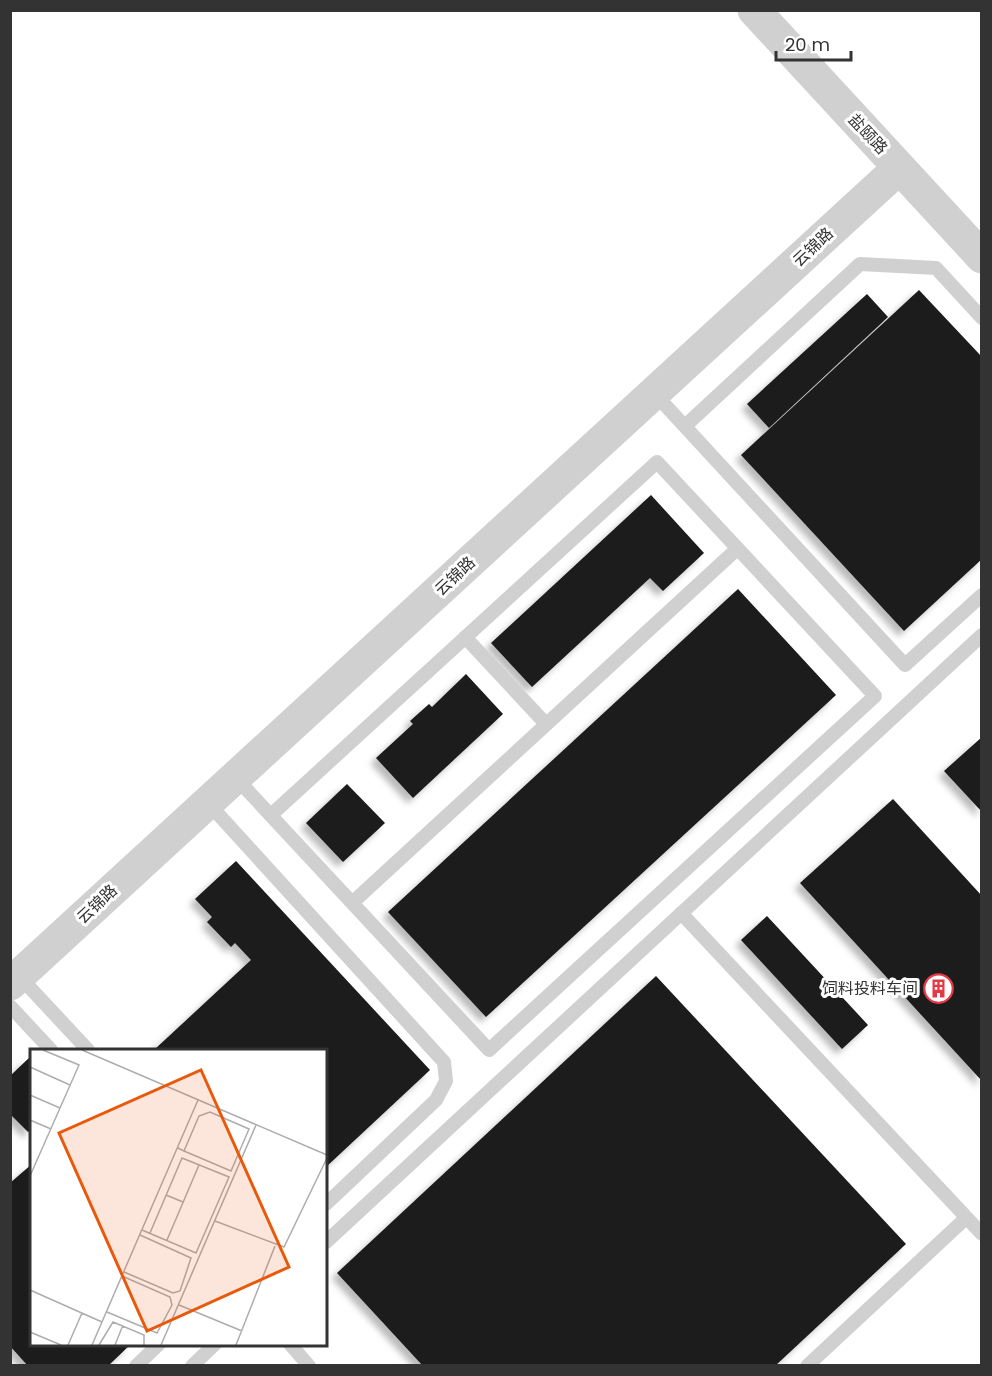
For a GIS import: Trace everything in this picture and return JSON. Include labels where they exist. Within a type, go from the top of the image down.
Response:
[{"type":"street","name":"盐颐路","points":[[754,10],[981,256]]},
{"type":"street","name":"云锦路","points":[[13,988],[235,777],[899,168]]},
{"type":"lane","points":[[685,426],[860,264],[936,268],[981,318]]},
{"type":"lane","points":[[654,393],[905,665],[981,595]]},
{"type":"lane","points":[[235,777],[489,1050],[874,696],[657,462],[271,815]]},
{"type":"lane","points":[[352,903],[737,549]]},
{"type":"lane","points":[[327,1241],[981,635]]},
{"type":"lane","points":[[465,637],[546,724]]},
{"type":"lane","points":[[207,803],[444,1062],[446,1081],[443,1091],[327,1203]]},
{"type":"lane","points":[[681,913],[981,1234]]},
{"type":"lane","points":[[13,988],[50,1049]]},
{"type":"lane","points":[[13,988],[87,1049]]},
{"type":"lane","points":[[807,1365],[966,1218]]},
{"type":"lane","points":[[136,1365],[157,1346]]},
{"type":"lane","points":[[192,1365],[213,1346]]},
{"type":"lane","points":[[292,1346],[309,1365]]},
{"type":"building","points":[[919,290],[982,357],[982,559],[904,631],[741,455]]},
{"type":"building","points":[[867,294],[888,317],[769,428],[747,404]]},
{"type":"building","points":[[651,495],[704,553],[663,591],[650,578],[532,687],[491,643]]},
{"type":"building","points":[[738,589],[836,695],[486,1017],[388,912]]},
{"type":"building","points":[[466,674],[503,714],[413,798],[376,758],[413,724],[410,721],[429,704],[432,707]]},
{"type":"building","points":[[982,737],[982,812],[944,771]]},
{"type":"building","points":[[347,784],[385,823],[343,862],[306,823]]},
{"type":"building","name":"饲料投料车间","points":[[893,799],[982,896],[982,1081],[800,883]]},
{"type":"building","points":[[236,861],[430,1070],[327,1166],[327,1049],[155,1049],[251,960],[235,943],[231,947],[207,922],[212,917],[195,899]]},
{"type":"building","points":[[767,916],[868,1025],[842,1049],[741,940]]},
{"type":"building","points":[[656,976],[906,1244],[775,1366],[423,1366],[337,1273]]},
{"type":"building","points":[[30,1057],[30,1130],[28,1132],[10,1114],[10,1076]]},
{"type":"building","points":[[30,1166],[30,1346],[129,1346],[108,1366],[28,1366],[10,1346],[10,1183]]},
{"type":"place","name":"饲料投料车间","points":[[939,988]]}]
